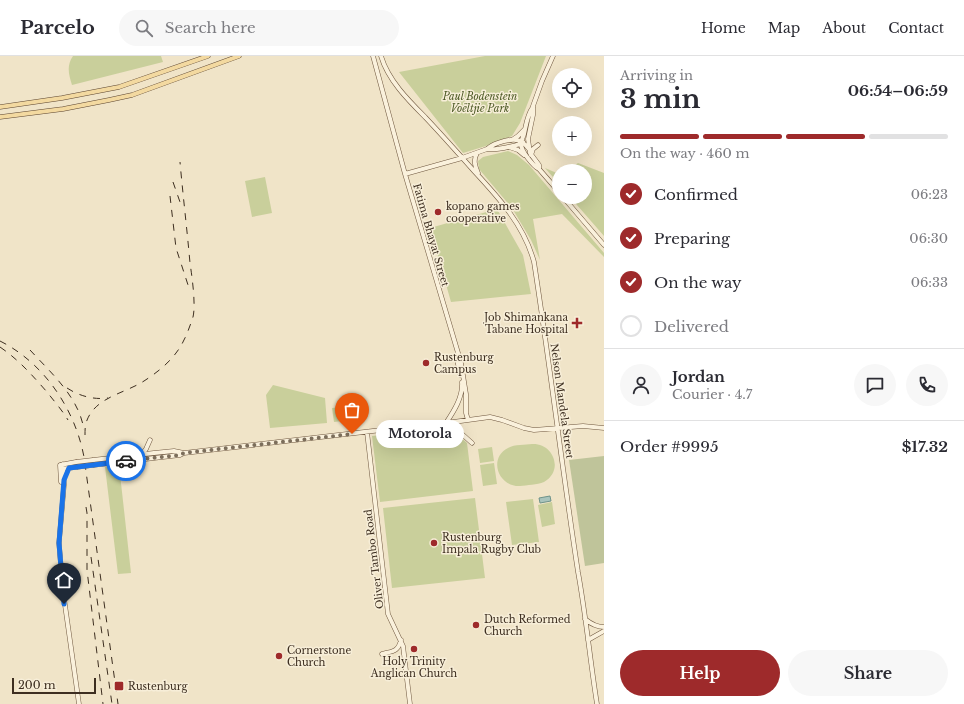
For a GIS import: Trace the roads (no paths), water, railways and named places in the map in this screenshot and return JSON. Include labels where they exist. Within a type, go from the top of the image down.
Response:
[{"type":"main road","points":[[0,107],[62,98],[119,87],[208,56]]},
{"type":"main road","points":[[0,117],[63,109],[132,95],[239,56]]},
{"type":"main road","name":"Fatima Bhayat Street","points":[[373,56],[405,174],[461,363],[468,420]]},
{"type":"main road","name":"Nelson Mandela Street","points":[[381,56],[386,68],[407,98],[493,191],[510,212],[523,233],[532,252],[598,704]]},
{"type":"main road","points":[[552,184],[540,169],[539,165],[524,152],[522,143],[530,110],[554,56]]},
{"type":"main road","points":[[529,155],[528,139],[533,106]]},
{"type":"main road","points":[[487,150],[495,144],[511,140],[525,128]]},
{"type":"main road","points":[[405,174],[487,150],[508,147],[522,143],[528,139]]},
{"type":"main road","points":[[511,140],[522,143],[529,149]]},
{"type":"main road","points":[[529,155],[538,145]]},
{"type":"main road","points":[[508,147],[529,155]]},
{"type":"main road","points":[[477,153],[474,160],[479,176]]},
{"type":"main road","points":[[569,204],[604,245]]},
{"type":"main road","points":[[445,424],[460,398],[462,391],[462,381],[456,357],[456,350]]},
{"type":"main road","points":[[62,467],[76,462],[94,463],[180,455],[184,453],[493,418],[530,430],[583,426],[604,428]]},
{"type":"main road","points":[[445,424],[454,427],[472,443]]},
{"type":"main road","name":"Oliver Tambo Road","points":[[367,432],[388,614],[403,646],[410,704]]},
{"type":"main road","points":[[142,454],[150,440]]},
{"type":"main road","points":[[62,467],[77,467],[142,454],[174,451],[184,453]]},
{"type":"main road","points":[[62,467],[64,480]]},
{"type":"main road","points":[[62,467],[61,482],[63,488]]},
{"type":"main road","points":[[69,468],[64,480],[59,543],[64,598],[79,704]]},
{"type":"main road","points":[[585,618],[594,626],[604,628]]},
{"type":"main road","points":[[588,640],[604,631]]},
{"type":"main road","points":[[382,654],[396,650],[401,640]]},
{"type":"water","points":[[550,496],[551,501],[540,503],[539,498]]},
{"type":"railway","points":[[85,435],[86,423],[90,414],[96,407],[110,397],[144,381],[157,372],[173,357],[186,336],[193,317],[193,290],[180,162]]},
{"type":"railway","points":[[173,182],[180,202]]},
{"type":"railway","points":[[170,196],[176,248],[189,288]]},
{"type":"railway","points":[[0,341],[16,350],[44,375],[65,405],[80,439],[84,457],[118,704]]},
{"type":"railway","points":[[0,347],[31,374],[61,409],[68,420]]},
{"type":"railway","points":[[30,350],[63,386],[70,396],[81,418],[84,430]]},
{"type":"railway","points":[[67,388],[87,397],[108,398]]},
{"type":"railway","points":[[86,507],[87,570],[103,704]]},
{"type":"railway","points":[[91,557],[112,704]]},
{"type":"place","name":"kopano games cooperative","points":[[438,212]]},
{"type":"place","name":"Job Shimankana Tabane Hospital","points":[[577,323]]},
{"type":"place","name":"Rustenburg Campus","points":[[426,363]]},
{"type":"place","name":"Motorola","points":[[352,434]]},
{"type":"place","name":"Rustenburg Impala Rugby Club","points":[[434,543]]},
{"type":"place","name":"Dutch Reformed Church","points":[[476,625]]},
{"type":"place","name":"Holy Trinity Anglican Church","points":[[414,649]]},
{"type":"place","name":"Cornerstone Church","points":[[279,656]]},
{"type":"place","name":"Rustenburg","points":[[119,686]]},
{"type":"park label","name":"Paul Bodenstein Voëltjie Park","points":[[480,102]]}]
